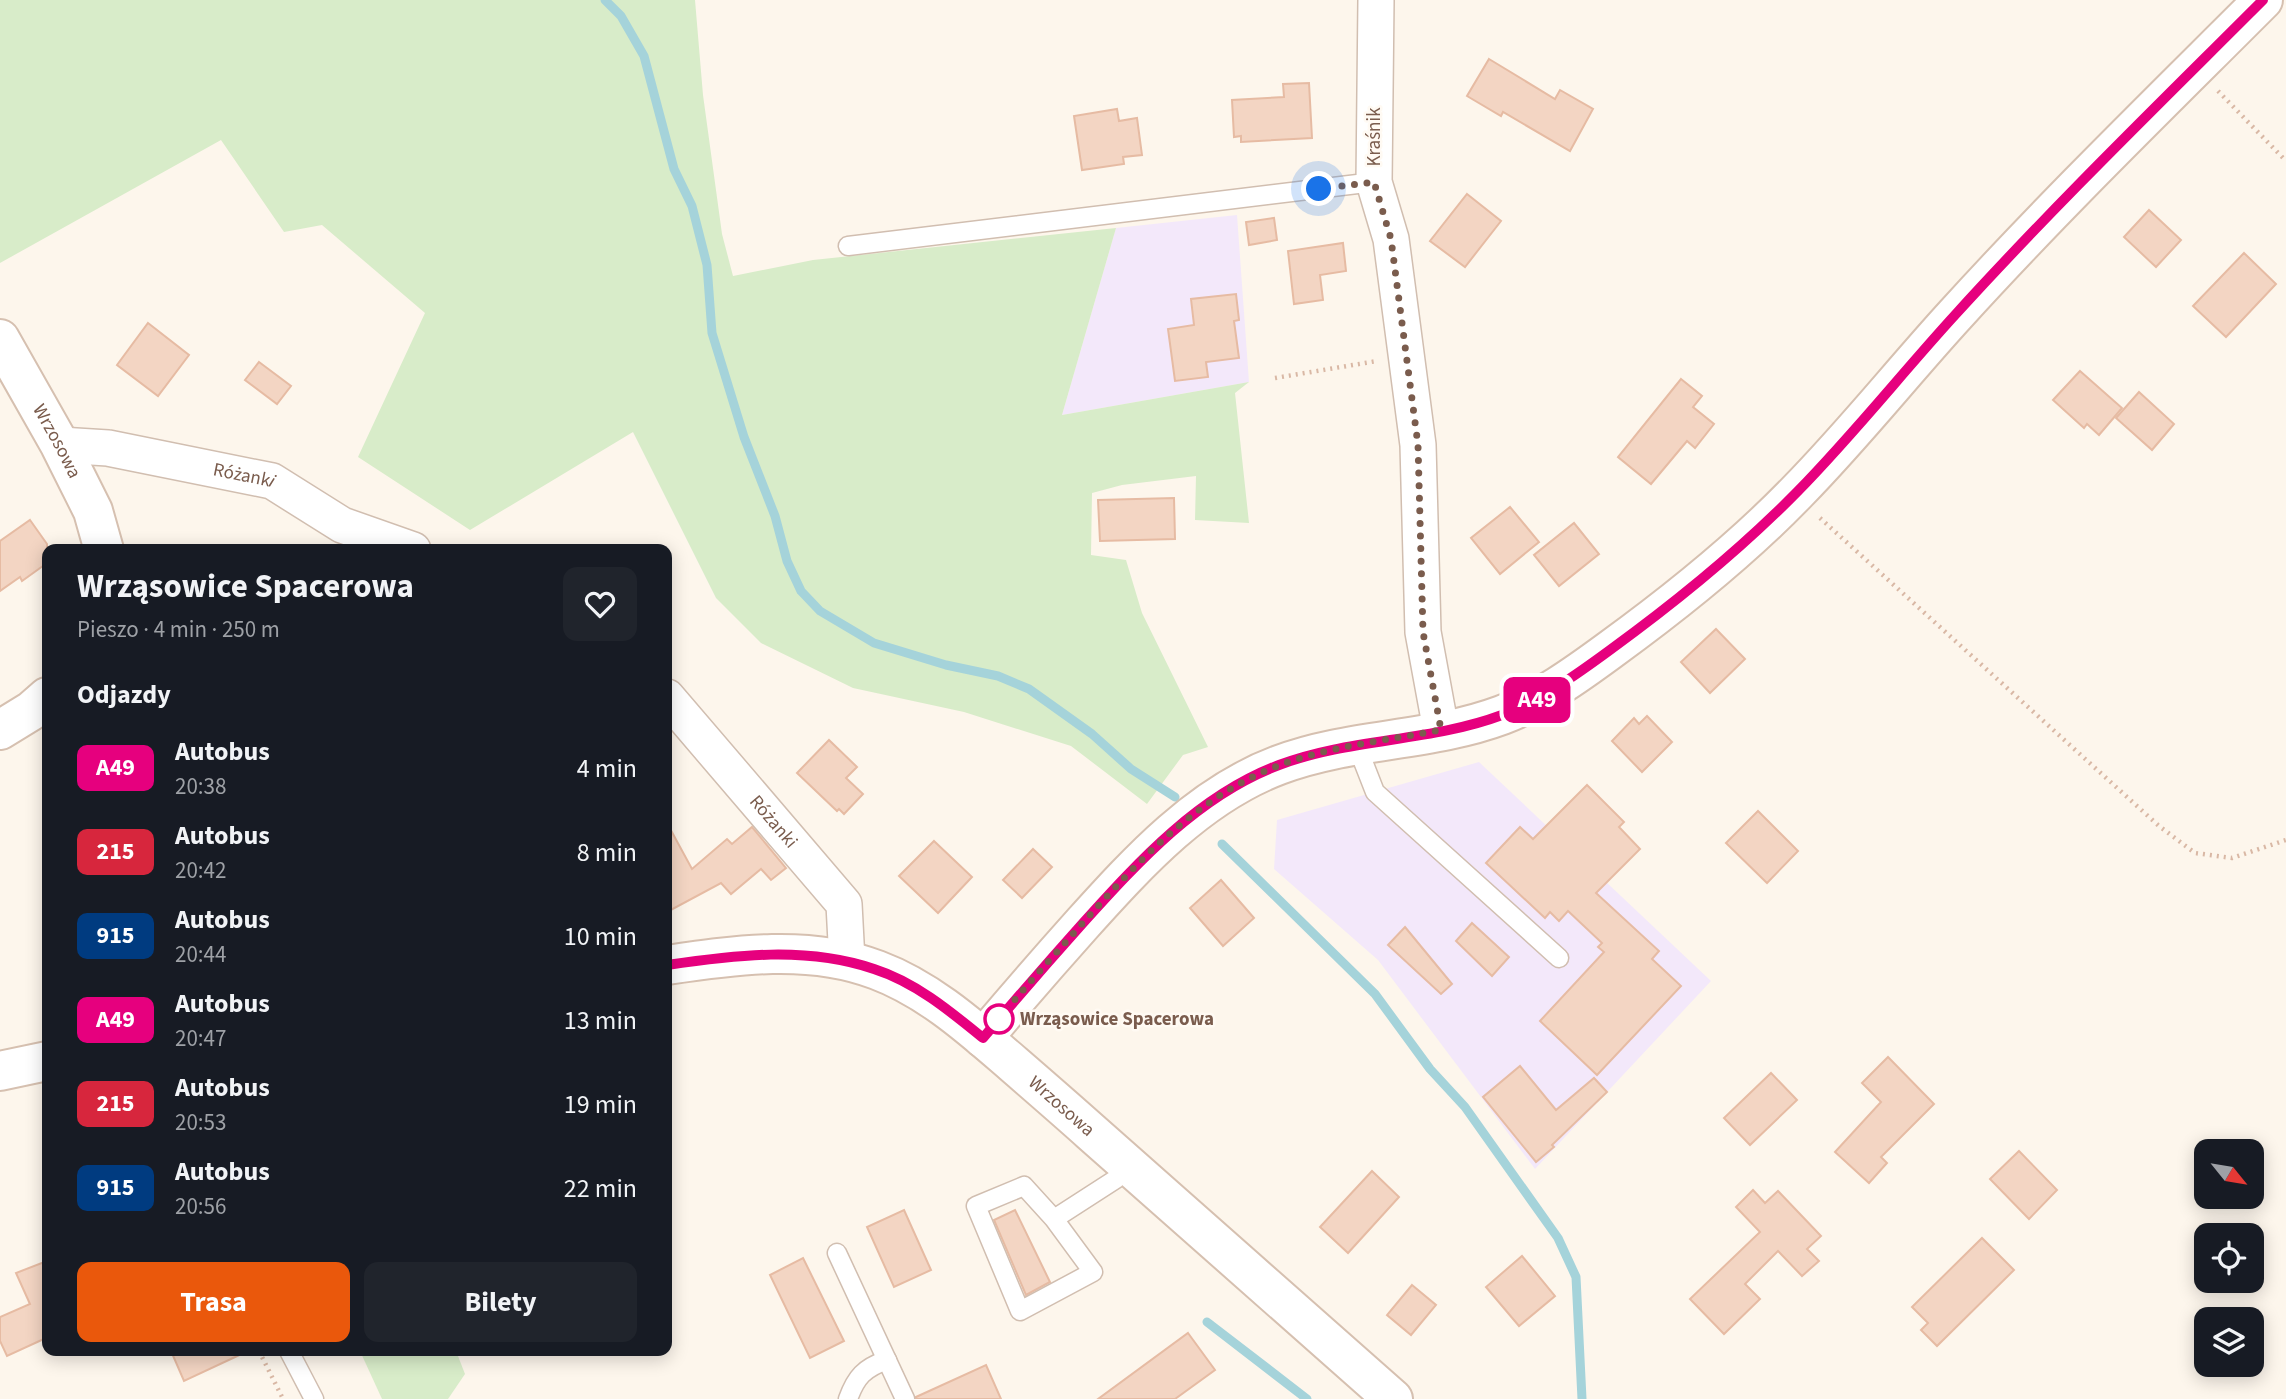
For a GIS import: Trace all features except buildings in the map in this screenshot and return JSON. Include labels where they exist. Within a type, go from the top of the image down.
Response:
[{"type":"street","name":"Kraśnik","points":[[1376,0],[1374,182],[1391,239],[1418,445],[1423,632],[1441,730]]},
{"type":"street","points":[[983,1038],[1117,885],[1159,843],[1195,813],[1246,779],[1282,764],[1500,716],[1541,698],[1608,652],[1703,579],[1795,494],[1888,394],[1954,316],[2097,166],[2263,0]]},
{"type":"street","name":"Wrzosowa","points":[[0,339],[60,445],[93,511],[102,544]]},
{"type":"street","name":"Różanki","points":[[60,445],[108,448],[272,481],[341,525],[396,544]]},
{"type":"street","points":[[0,730],[42,702]]},
{"type":"street","name":"Różanki","points":[[672,703],[844,904],[847,961]]},
{"type":"street","name":"Wrzosowa","points":[[672,964],[739,955],[769,954],[847,961],[876,969],[904,982],[955,1015],[983,1038],[1393,1399]]},
{"type":"street","points":[[0,1071],[42,1062]]},
{"type":"lane","points":[[848,246],[1374,182]]},
{"type":"lane","points":[[1357,746],[1375,792],[1559,958]]},
{"type":"lane","points":[[1054,1219],[1115,1179],[1128,1164]]},
{"type":"lane","points":[[1024,1186],[1054,1219],[1093,1272],[1020,1311],[976,1206],[1024,1186]]},
{"type":"lane","points":[[836,1253],[905,1399]]},
{"type":"lane","points":[[292,1356],[314,1399]]},
{"type":"lane","points":[[848,1399],[854,1383],[869,1366],[887,1360]]},
{"type":"path","points":[[2196,67],[2286,161]]},
{"type":"path","points":[[1275,378],[1405,356]]},
{"type":"path","points":[[1795,494],[2159,826],[2195,853],[2232,858],[2286,840]]},
{"type":"path","points":[[262,1356],[283,1399]]},
{"type":"shaded area","points":[[1237,215],[1249,382],[1062,415],[1116,228]]},
{"type":"shaded area","points":[[1479,762],[1711,981],[1535,1169],[1378,960],[1274,869],[1277,820]]},
{"type":"green space","points":[[0,0],[695,0],[703,95],[722,234],[733,276],[813,260],[1116,228],[1062,415],[1249,382],[1235,393],[1249,523],[1195,520],[1196,476],[1122,485],[1092,493],[1091,555],[1126,560],[1142,613],[1208,747],[1183,755],[1147,804],[1071,746],[964,712],[853,688],[761,643],[716,598],[633,432],[470,530],[358,457],[425,313],[322,225],[284,232],[221,140],[0,263]]},
{"type":"green space","points":[[362,1356],[458,1356],[465,1374],[448,1399],[382,1399]]},
{"type":"waterway","points":[[605,0],[621,16],[644,56],[674,169],[692,206],[707,265],[712,333],[744,437],[775,516],[787,561],[801,591],[820,611],[874,643],[946,665],[998,676],[1029,689],[1092,734],[1131,769],[1175,797]]},
{"type":"waterway","points":[[1222,844],[1375,994],[1430,1069],[1465,1107],[1558,1238],[1576,1277],[1582,1399]]},
{"type":"waterway","points":[[1207,1322],[1307,1399]]},
{"type":"bus line","name":"A49","points":[[672,964],[739,955],[769,954],[847,961],[876,969],[904,982],[955,1015],[983,1038],[1117,885],[1159,843],[1195,813],[1246,779],[1282,764],[1330,751],[1500,716],[1541,698],[1608,652],[1703,579],[1795,494],[1888,394],[1954,316],[2097,166],[2263,0]]},
{"type":"place","name":"Wrząsowice Spacerowa","points":[[999,1019]]},
{"type":"route","points":[[999,1019],[1117,885],[1159,843],[1195,813],[1246,779],[1282,764],[1330,751],[1441,730],[1423,632],[1418,445],[1391,239],[1374,182],[1319,189]]}]
